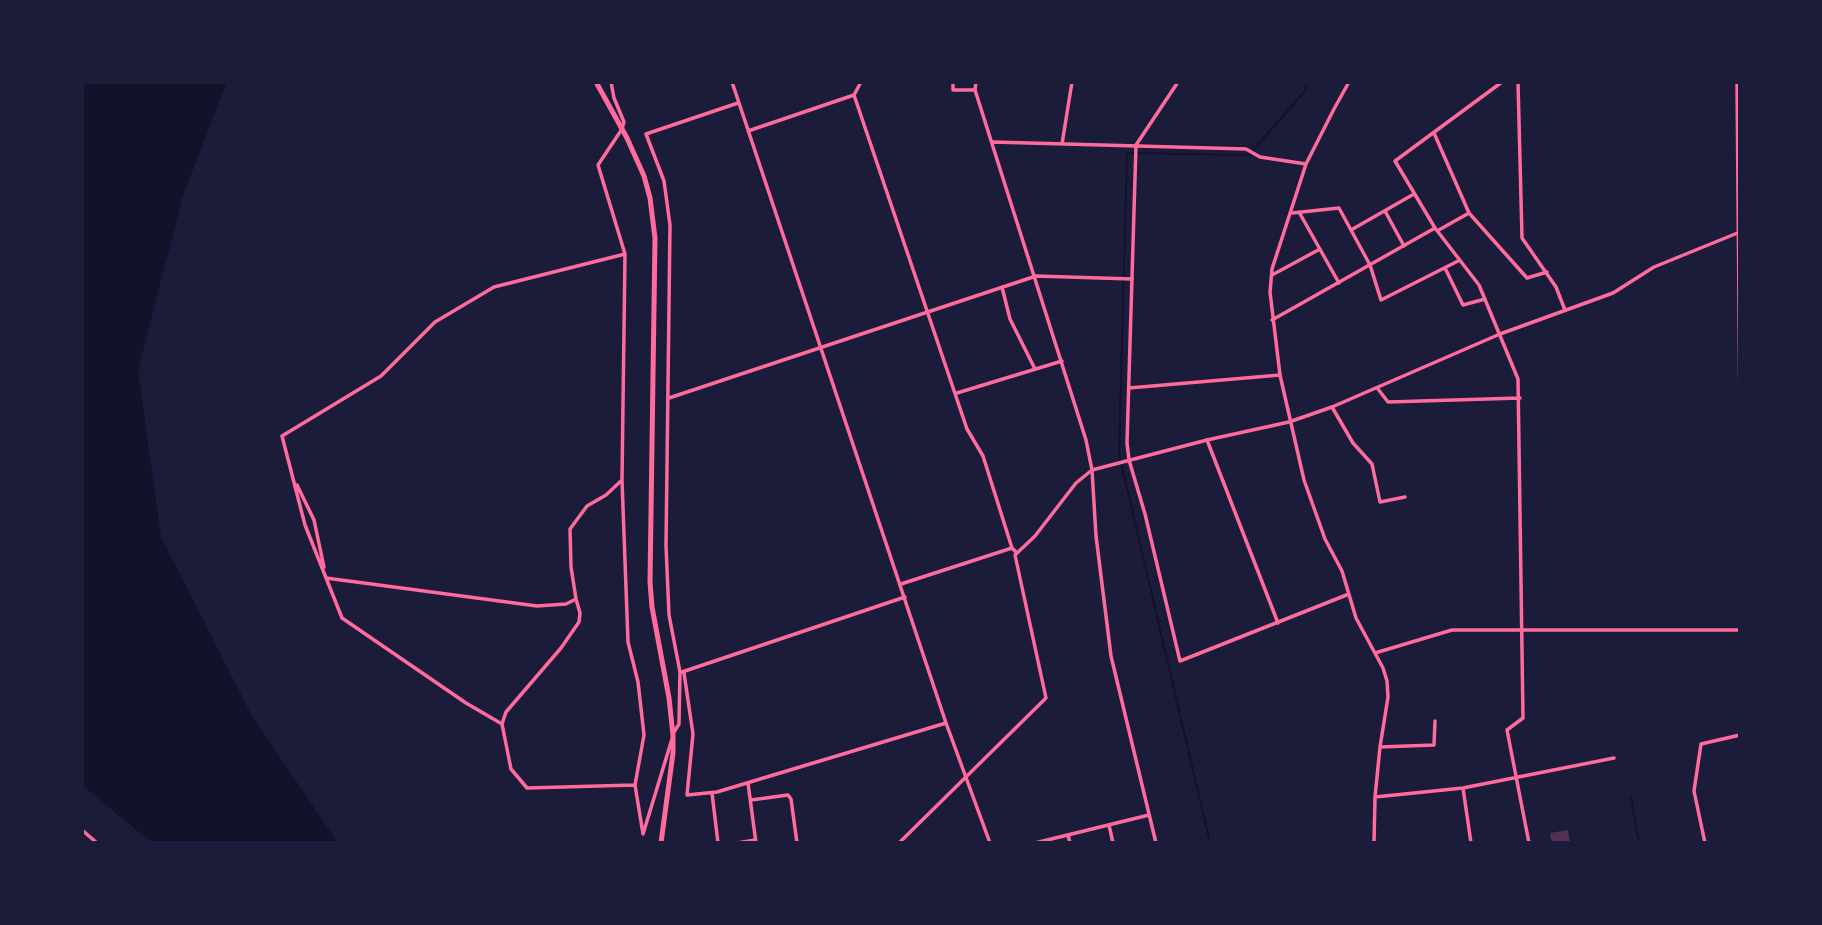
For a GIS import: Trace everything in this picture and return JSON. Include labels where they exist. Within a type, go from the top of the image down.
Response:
[{"type":"main road","points":[[596,82],[644,176],[650,198],[654,238],[649,582],[673,719],[661,843]]},
{"type":"street","points":[[611,82],[624,122],[598,165],[625,254],[622,480],[628,642],[639,682],[644,735],[635,785],[643,834],[673,735],[679,724],[682,672]]},
{"type":"street","points":[[732,82],[946,723],[990,843]]},
{"type":"street","points":[[748,131],[854,95],[861,82]]},
{"type":"street","points":[[953,82],[953,90],[975,90]]},
{"type":"street","points":[[976,82],[975,90],[1086,440],[1093,470],[1096,536],[1111,656],[1156,843]]},
{"type":"street","points":[[1062,144],[1072,82]]},
{"type":"street","points":[[1178,82],[1136,146],[1130,279],[1127,461],[1146,514],[1180,661],[1349,594]]},
{"type":"street","points":[[1349,82],[1307,164],[1271,275],[1272,320],[1289,422],[1304,480],[1325,539],[1342,571],[1356,618],[1387,681],[1388,697],[1375,797],[1374,843]]},
{"type":"street","points":[[1502,82],[1395,161],[1436,230],[1479,285],[1516,372],[1520,398],[1523,718],[1507,730],[1529,843]]},
{"type":"street","points":[[1518,82],[1522,238],[1556,287],[1564,310]]},
{"type":"street","points":[[1737,82],[1740,415]]},
{"type":"street","points":[[854,95],[967,429],[983,456],[1014,550],[1046,698],[899,843]]},
{"type":"street","points":[[738,103],[646,134],[664,181],[668,202],[669,398],[666,546],[669,615],[692,734],[687,795],[712,793],[748,783],[946,723]]},
{"type":"street","points":[[1434,133],[1469,213],[1527,278],[1547,272]]},
{"type":"street","points":[[992,142],[1250,150],[1255,154],[1307,164]]},
{"type":"street","points":[[1351,230],[1415,194]]},
{"type":"street","points":[[1292,213],[1339,208],[1370,265],[1381,300],[1460,260]]},
{"type":"street","points":[[1384,211],[1404,246]]},
{"type":"street","points":[[1299,212],[1339,282]]},
{"type":"street","points":[[1272,320],[1469,213]]},
{"type":"street","points":[[901,584],[1014,550],[1035,536],[1076,483],[1093,470],[1289,422],[1332,407],[1500,334],[1613,293],[1654,267],[1739,232]]},
{"type":"street","points":[[1271,275],[1320,249]]},
{"type":"street","points":[[502,724],[466,704],[342,618],[305,525],[282,436],[381,376],[435,322],[494,287],[625,254]]},
{"type":"street","points":[[1445,268],[1463,305],[1485,299]]},
{"type":"street","points":[[669,398],[1035,276],[1130,279]]},
{"type":"street","points":[[1002,287],[1010,319],[1035,369]]},
{"type":"street","points":[[956,394],[1062,360]]},
{"type":"street","points":[[1129,388],[1280,375]]},
{"type":"street","points":[[1378,389],[1388,402],[1520,398]]},
{"type":"street","points":[[1332,407],[1353,443],[1372,464],[1380,502],[1405,497]]},
{"type":"street","points":[[1207,440],[1278,622]]},
{"type":"street","points":[[293,477],[314,520],[326,579]]},
{"type":"street","points":[[622,480],[606,495],[587,506],[570,529],[571,567],[579,622],[542,672],[506,712],[502,724],[511,769],[527,788],[635,785]]},
{"type":"street","points":[[326,579],[537,606],[566,604],[576,599]]},
{"type":"street","points":[[682,672],[905,597]]},
{"type":"street","points":[[1375,653],[1452,630],[1740,629]]},
{"type":"street","points":[[1380,747],[1434,745],[1435,721]]},
{"type":"street","points":[[1705,843],[1694,791],[1701,744],[1740,735]]},
{"type":"street","points":[[1375,797],[1463,788],[1614,758]]},
{"type":"street","points":[[737,843],[755,841],[748,783]]},
{"type":"street","points":[[1463,788],[1471,843]]},
{"type":"street","points":[[712,793],[718,843]]},
{"type":"street","points":[[751,800],[788,795],[791,799],[797,843]]},
{"type":"street","points":[[1035,843],[1150,815]]},
{"type":"street","points":[[1109,825],[1113,843]]},
{"type":"street","points":[[82,830],[97,843]]},
{"type":"street","points":[[1068,835],[1070,843]]},
{"type":"shaded area","points":[[82,82],[227,82],[183,195],[138,370],[161,537],[252,716],[338,843],[152,843],[82,785]]},
{"type":"building","points":[[1568,830],[1570,843],[1552,843],[1550,833]]},
{"type":"waterway","points":[[1210,843],[1119,454],[1127,153],[1249,155],[1304,92],[1307,82]]},
{"type":"waterway","points":[[1631,796],[1638,838],[1642,843]]}]
